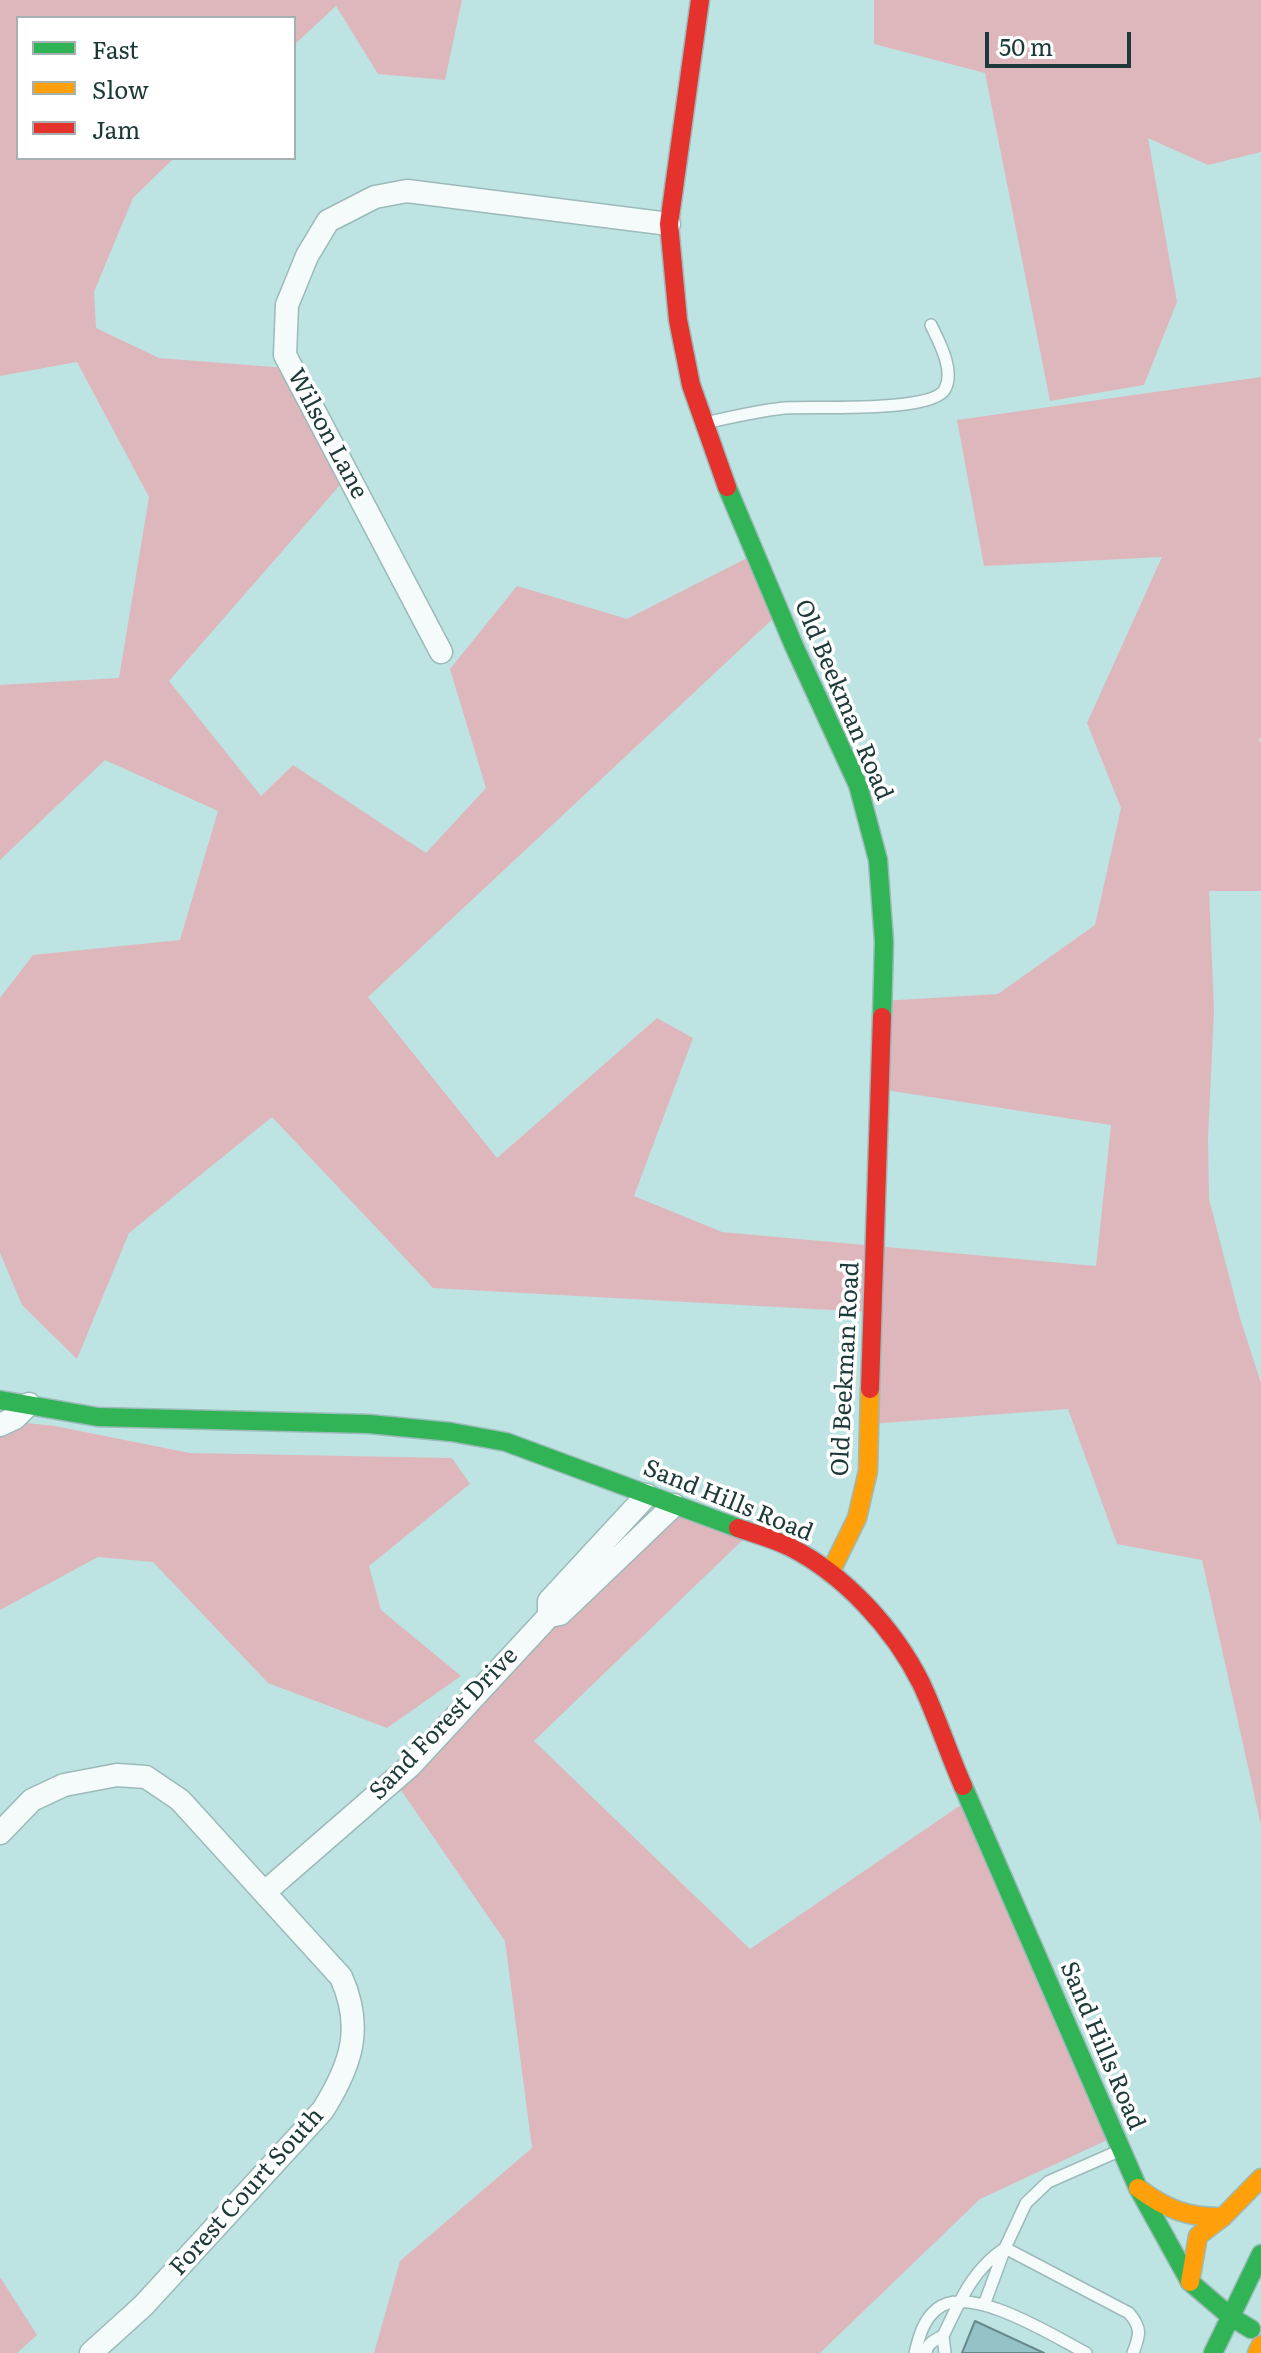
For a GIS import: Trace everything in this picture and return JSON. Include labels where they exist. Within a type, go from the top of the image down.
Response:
[{"type":"main road","name":"Old Beekman Road","points":[[700,0],[669,224],[678,320],[691,385],[741,523],[858,785],[878,860],[884,942],[868,1471],[857,1518],[830,1573]]},
{"type":"main road","name":"Sand Hills Road","points":[[0,1400],[98,1417],[369,1424],[451,1432],[506,1442],[790,1547],[830,1573],[863,1601],[889,1629],[923,1684],[945,1745],[1121,2150],[1138,2188],[1190,2282],[1231,2317],[1261,2334]]},
{"type":"main road","points":[[1190,2282],[1198,2236],[1223,2217],[1261,2178]]},
{"type":"main road","points":[[1138,2188],[1168,2211],[1200,2218],[1223,2217]]},
{"type":"main road","points":[[1213,2353],[1261,2254]]},
{"type":"main road","points":[[1257,2353],[1261,2345]]},
{"type":"street","name":"Wilson Lane","points":[[441,652],[285,355],[287,305],[307,256],[328,221],[375,197],[407,191],[669,224]]},
{"type":"street","points":[[0,1425],[15,1418],[29,1404]]},
{"type":"street","name":"Sand Forest Drive","points":[[549,1616],[549,1601],[647,1495]]},
{"type":"street","name":"Sand Forest Drive","points":[[265,1892],[410,1766],[549,1616],[560,1614],[674,1505]]},
{"type":"street","name":"Forest Court South","points":[[0,1833],[32,1800],[64,1785],[117,1775],[146,1777],[180,1800],[341,1977],[350,1997],[354,2034],[344,2072],[323,2110],[143,2306],[91,2353]]},
{"type":"lane","points":[[705,423],[784,408],[872,406],[935,399],[945,390],[949,377],[942,347],[931,325]]},
{"type":"lane","points":[[984,2305],[1026,2203],[1048,2182],[1121,2150]]},
{"type":"lane","points":[[926,2353],[926,2347],[943,2336],[971,2279],[987,2260],[1005,2248]]},
{"type":"lane","points":[[1005,2248],[1129,2313],[1138,2323],[1141,2334],[1133,2353]]},
{"type":"lane","points":[[915,2353],[923,2325],[938,2307],[960,2301],[1005,2312],[1086,2353]]},
{"type":"lane","points":[[943,2336],[945,2353]]},
{"type":"shaded area","points":[[0,0],[462,0],[445,80],[378,74],[336,6],[296,43],[296,16],[16,16],[16,160],[172,160],[133,198],[94,292],[96,328],[159,358],[299,369],[347,477],[169,681],[261,796],[293,765],[426,853],[486,788],[450,669],[517,586],[627,619],[749,557],[777,615],[368,997],[497,1158],[657,1018],[693,1038],[634,1196],[722,1232],[1096,1266],[1111,1125],[879,1089],[881,1001],[998,994],[1095,925],[1121,808],[1087,723],[1162,557],[984,566],[957,420],[1261,377],[1261,737],[1258,740],[1261,742],[1261,891],[1209,891],[1214,1009],[1208,1139],[1209,1199],[1240,1318],[1261,1383],[1261,1825],[1202,1560],[1117,1544],[1068,1409],[870,1424],[868,1312],[433,1288],[272,1117],[129,1233],[77,1359],[22,1305],[0,1253],[0,998],[33,955],[180,940],[218,811],[105,760],[0,860],[0,685],[119,678],[149,497],[77,362],[0,376]]},
{"type":"shaded area","points":[[874,0],[1261,0],[1261,152],[1208,165],[1148,138],[1177,302],[1144,385],[1050,401],[985,73],[874,44]]},
{"type":"shaded area","points":[[0,1420],[55,1426],[190,1453],[452,1458],[470,1484],[369,1566],[381,1610],[461,1676],[387,1728],[268,1683],[153,1562],[98,1557],[0,1610]]},
{"type":"shaded area","points":[[678,1501],[751,1532],[534,1741],[750,1949],[971,1798],[1118,2135],[980,2199],[820,2353],[374,2353],[400,2261],[532,2148],[505,1941],[394,1780]]},
{"type":"shaded area","points":[[0,2277],[37,2335],[17,2353],[0,2353]]},
{"type":"building","points":[[975,2321],[1044,2353],[962,2353]]},
{"type":"traffic: fast","points":[[727,487],[794,646],[858,785],[878,860],[884,942],[882,1017]]},
{"type":"traffic: fast","points":[[0,1400],[98,1417],[369,1424],[451,1432],[506,1442],[738,1528]]},
{"type":"traffic: fast","points":[[963,1786],[1138,2188],[1190,2282],[1231,2317],[1251,2329]]},
{"type":"traffic: fast","points":[[1213,2353],[1261,2254]]},
{"type":"traffic: slow","points":[[830,1573],[857,1518],[868,1471],[870,1389]]},
{"type":"traffic: slow","points":[[1190,2282],[1198,2236],[1223,2217],[1261,2178]]},
{"type":"traffic: slow","points":[[1138,2188],[1178,2211],[1223,2217]]},
{"type":"traffic: slow","points":[[1257,2353],[1261,2345]]},
{"type":"traffic: jam","points":[[700,0],[669,224],[678,320],[691,385],[727,487]]},
{"type":"traffic: jam","points":[[870,1389],[882,1017]]},
{"type":"traffic: jam","points":[[738,1528],[784,1544],[810,1559],[830,1572],[866,1605],[897,1643],[921,1683],[963,1786]]}]
